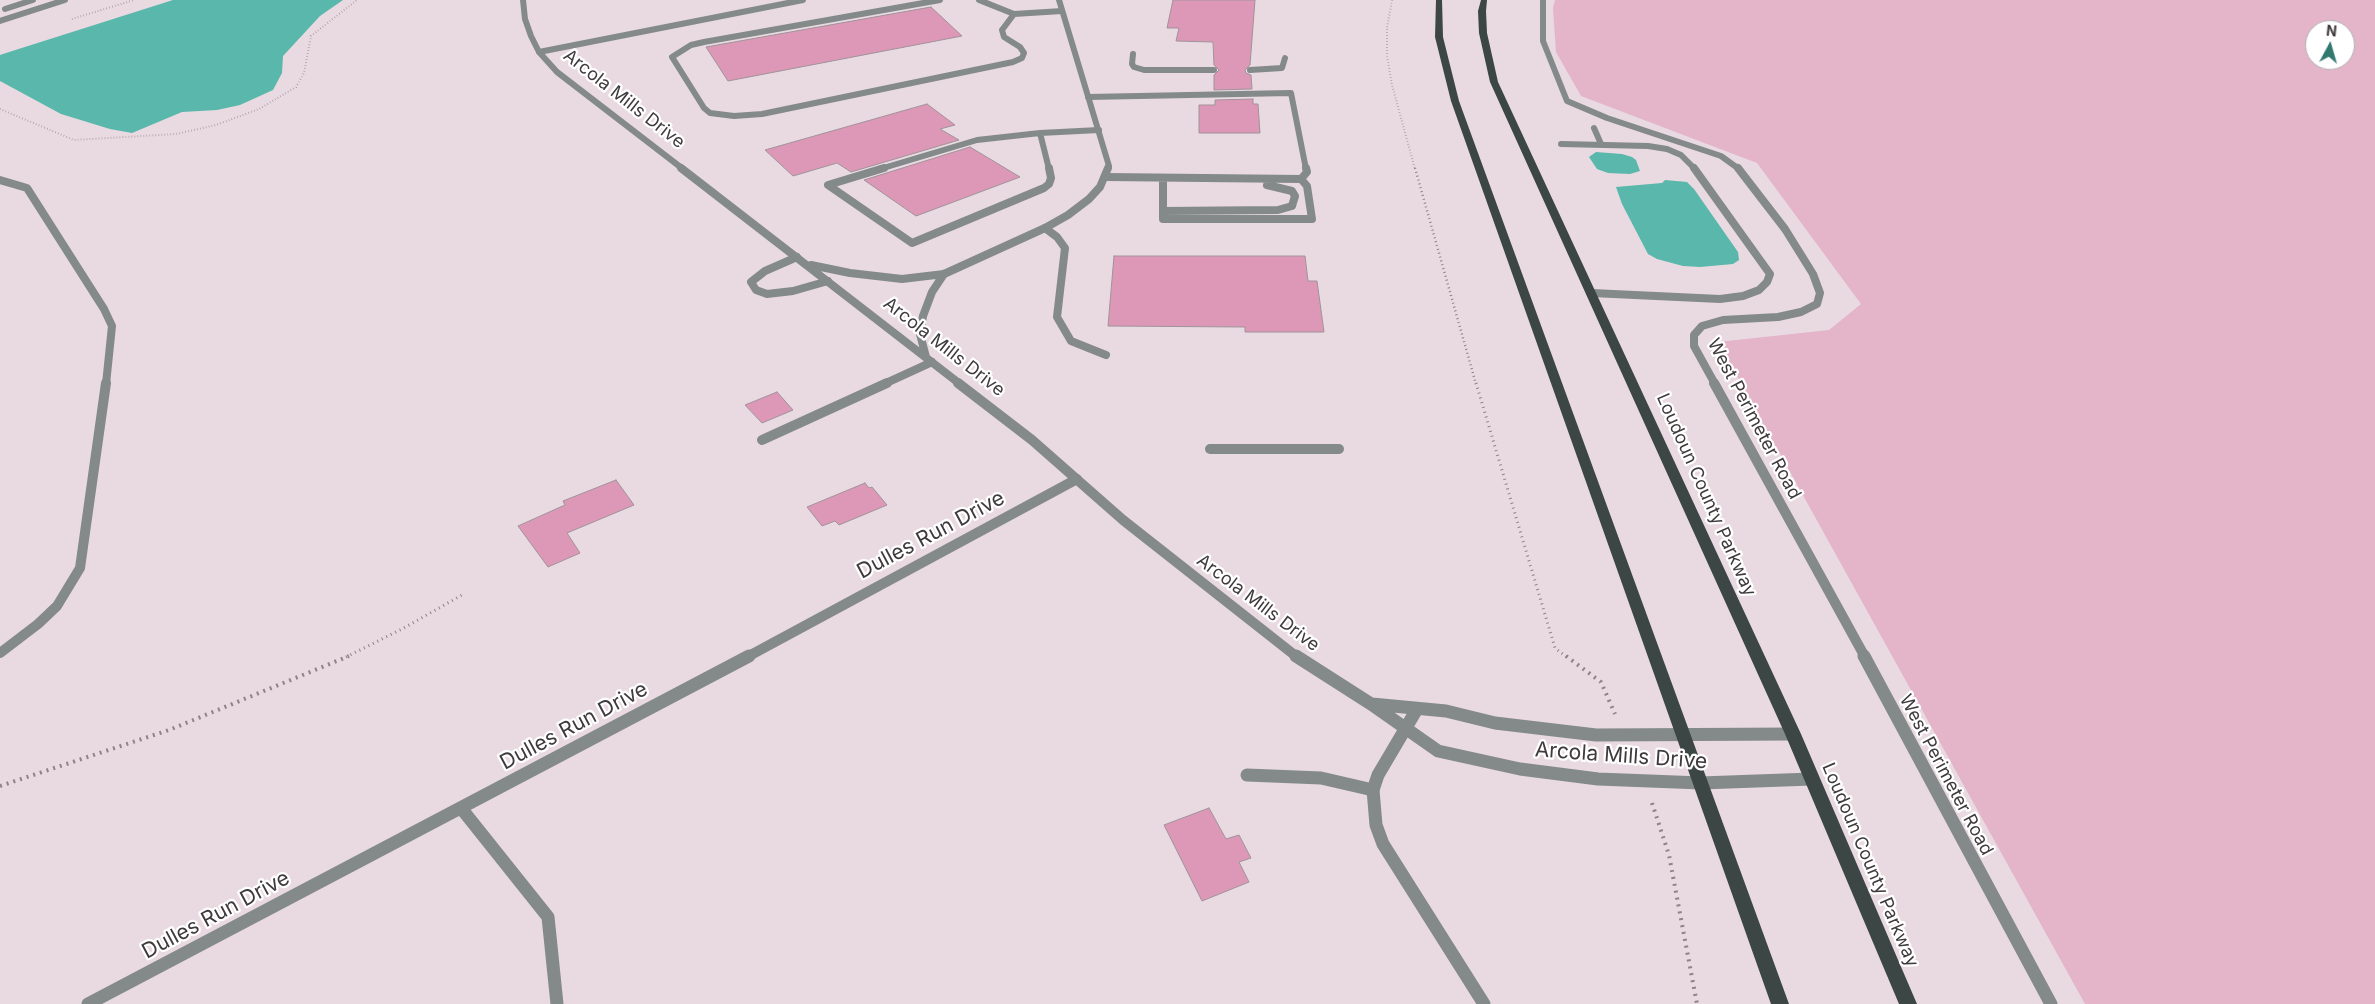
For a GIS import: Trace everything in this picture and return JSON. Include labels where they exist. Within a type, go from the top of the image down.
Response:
[{"type":"main road","points":[[1439,0],[1439,37],[1455,101],[1780,1004]]},
{"type":"main road","points":[[1477,0],[1482,11]]},
{"type":"main road","name":"Loudoun County Parkway","points":[[1484,0],[1482,11],[1488,60],[1494,82],[1793,734],[1908,1004]]},
{"type":"street","points":[[3,10],[12,4],[10,0]]},
{"type":"street","points":[[3,10],[26,0]]},
{"type":"street","points":[[3,10],[33,0]]},
{"type":"street","points":[[0,21],[65,0]]},
{"type":"street","name":"Arcola Mills Drive","points":[[523,0],[525,19],[539,52],[557,72],[1032,440],[1123,520],[1262,631],[1312,668],[1371,704],[1438,751],[1520,769],[1598,779],[1701,783],[1812,779]]},
{"type":"street","points":[[539,52],[803,0]]},
{"type":"street","points":[[940,0],[704,42],[691,46],[672,57],[704,108],[710,113],[734,116],[762,114],[1014,62],[1022,58],[1024,53],[1020,47],[1004,37],[1002,30],[1014,14]]},
{"type":"street","points":[[980,0],[1014,14],[1062,11]]},
{"type":"street","points":[[807,264],[850,273],[902,278],[944,274],[1045,228],[1068,215],[1100,188],[1109,166],[1059,0]]},
{"type":"street","name":"West Perimeter Road","points":[[1543,0],[1543,42],[1567,101],[1607,118],[1721,156],[1738,169],[1786,229],[1813,274],[1820,293],[1817,304],[1801,312],[1778,317],[1723,320],[1702,326],[1694,335],[1694,346],[1832,596],[2051,1004]]},
{"type":"street","points":[[1133,54],[1132,64],[1134,68],[1144,70],[1214,70]]},
{"type":"street","points":[[1250,70],[1282,68],[1285,58]]},
{"type":"street","points":[[1088,97],[1157,94],[1291,93],[1307,172],[1301,179],[1106,177]]},
{"type":"street","points":[[1594,128],[1601,144]]},
{"type":"street","points":[[1040,133],[1051,178],[1049,184],[1044,188],[912,243],[828,185],[978,140],[1040,133],[1098,130]]},
{"type":"street","points":[[1561,144],[1601,144],[1666,149],[1681,156],[1693,166],[1770,274],[1767,282],[1759,290],[1735,297],[1592,293]]},
{"type":"street","points":[[1163,179],[1162,219],[1312,219],[1307,186],[1301,179]]},
{"type":"street","points":[[1163,179],[1209,184],[1267,185],[1286,188],[1292,191],[1295,196],[1292,206],[1278,210],[1163,210]]},
{"type":"street","points":[[0,180],[27,188],[104,309],[112,326],[103,407],[80,568],[57,606],[38,624],[0,653]]},
{"type":"street","points":[[1045,228],[1057,237],[1065,248],[1057,317],[1071,341],[1106,355]]},
{"type":"street","points":[[797,257],[765,271],[751,282],[756,290],[767,294],[793,291],[828,281]]},
{"type":"street","points":[[762,440],[930,360],[920,334],[923,316],[932,292],[944,274]]},
{"type":"street","points":[[1210,449],[1339,449]]},
{"type":"street","name":"Dulles Run Drive","points":[[88,1004],[1077,480]]},
{"type":"street","name":"Arcola Mills Drive","points":[[1371,704],[1446,711],[1495,723],[1596,735],[1793,734]]},
{"type":"street","points":[[1417,709],[1378,774],[1373,790],[1376,825],[1383,844],[1484,1004]]},
{"type":"street","points":[[1247,775],[1321,778],[1373,790]]},
{"type":"street","points":[[461,808],[548,917],[557,1004]]},
{"type":"path","points":[[0,109],[74,140],[176,134],[199,130],[259,109],[296,87],[304,73],[311,36],[357,0]]},
{"type":"path","points":[[1392,0],[1387,28],[1387,56],[1392,85],[1446,283],[1555,648],[1601,682],[1624,735]]},
{"type":"path","points":[[0,786],[169,730],[236,703],[358,652],[462,595]]},
{"type":"path","points":[[1646,782],[1669,855],[1697,1004]]},
{"type":"shaded area","points":[[173,0],[343,0],[320,16],[283,56],[282,73],[273,90],[240,105],[217,110],[182,112],[132,133],[110,129],[61,114],[0,81],[0,55]]},
{"type":"shaded area","points":[[1555,0],[2375,0],[2375,1004],[2085,1004],[1718,342],[1829,330],[1861,304],[1757,163],[1581,96],[1556,52],[1553,8]]},
{"type":"shaded area","points":[[1596,152],[1622,154],[1632,157],[1636,160],[1640,171],[1630,174],[1608,173],[1597,169],[1589,157]]},
{"type":"shaded area","points":[[1665,180],[1687,182],[1694,189],[1738,252],[1739,260],[1733,264],[1700,267],[1683,266],[1657,259],[1648,254],[1622,204],[1616,187],[1662,183]]},
{"type":"building","points":[[1173,0],[1255,0],[1250,65],[1245,70],[1246,73],[1251,75],[1252,89],[1214,90],[1214,75],[1219,70],[1214,65],[1213,42],[1176,41],[1179,28],[1167,28]]},
{"type":"building","points":[[931,7],[962,36],[728,81],[706,47]]},
{"type":"building","points":[[1253,99],[1253,104],[1258,104],[1260,133],[1199,133],[1199,105],[1215,105],[1215,100]]},
{"type":"building","points":[[927,104],[955,125],[940,129],[959,140],[851,172],[837,163],[793,176],[765,150]]},
{"type":"building","points":[[970,147],[1020,177],[916,216],[864,180]]},
{"type":"building","points":[[1114,256],[1305,256],[1308,281],[1317,281],[1324,332],[1245,332],[1245,327],[1108,326]]},
{"type":"building","points":[[777,392],[793,410],[762,423],[745,405]]},
{"type":"building","points":[[616,480],[634,505],[567,533],[580,553],[548,567],[518,526],[565,505],[563,501]]},
{"type":"building","points":[[865,483],[869,488],[872,487],[887,505],[839,525],[835,521],[822,526],[807,507]]},
{"type":"building","points":[[1209,808],[1226,839],[1239,835],[1251,858],[1239,862],[1249,882],[1202,901],[1164,825]]}]
